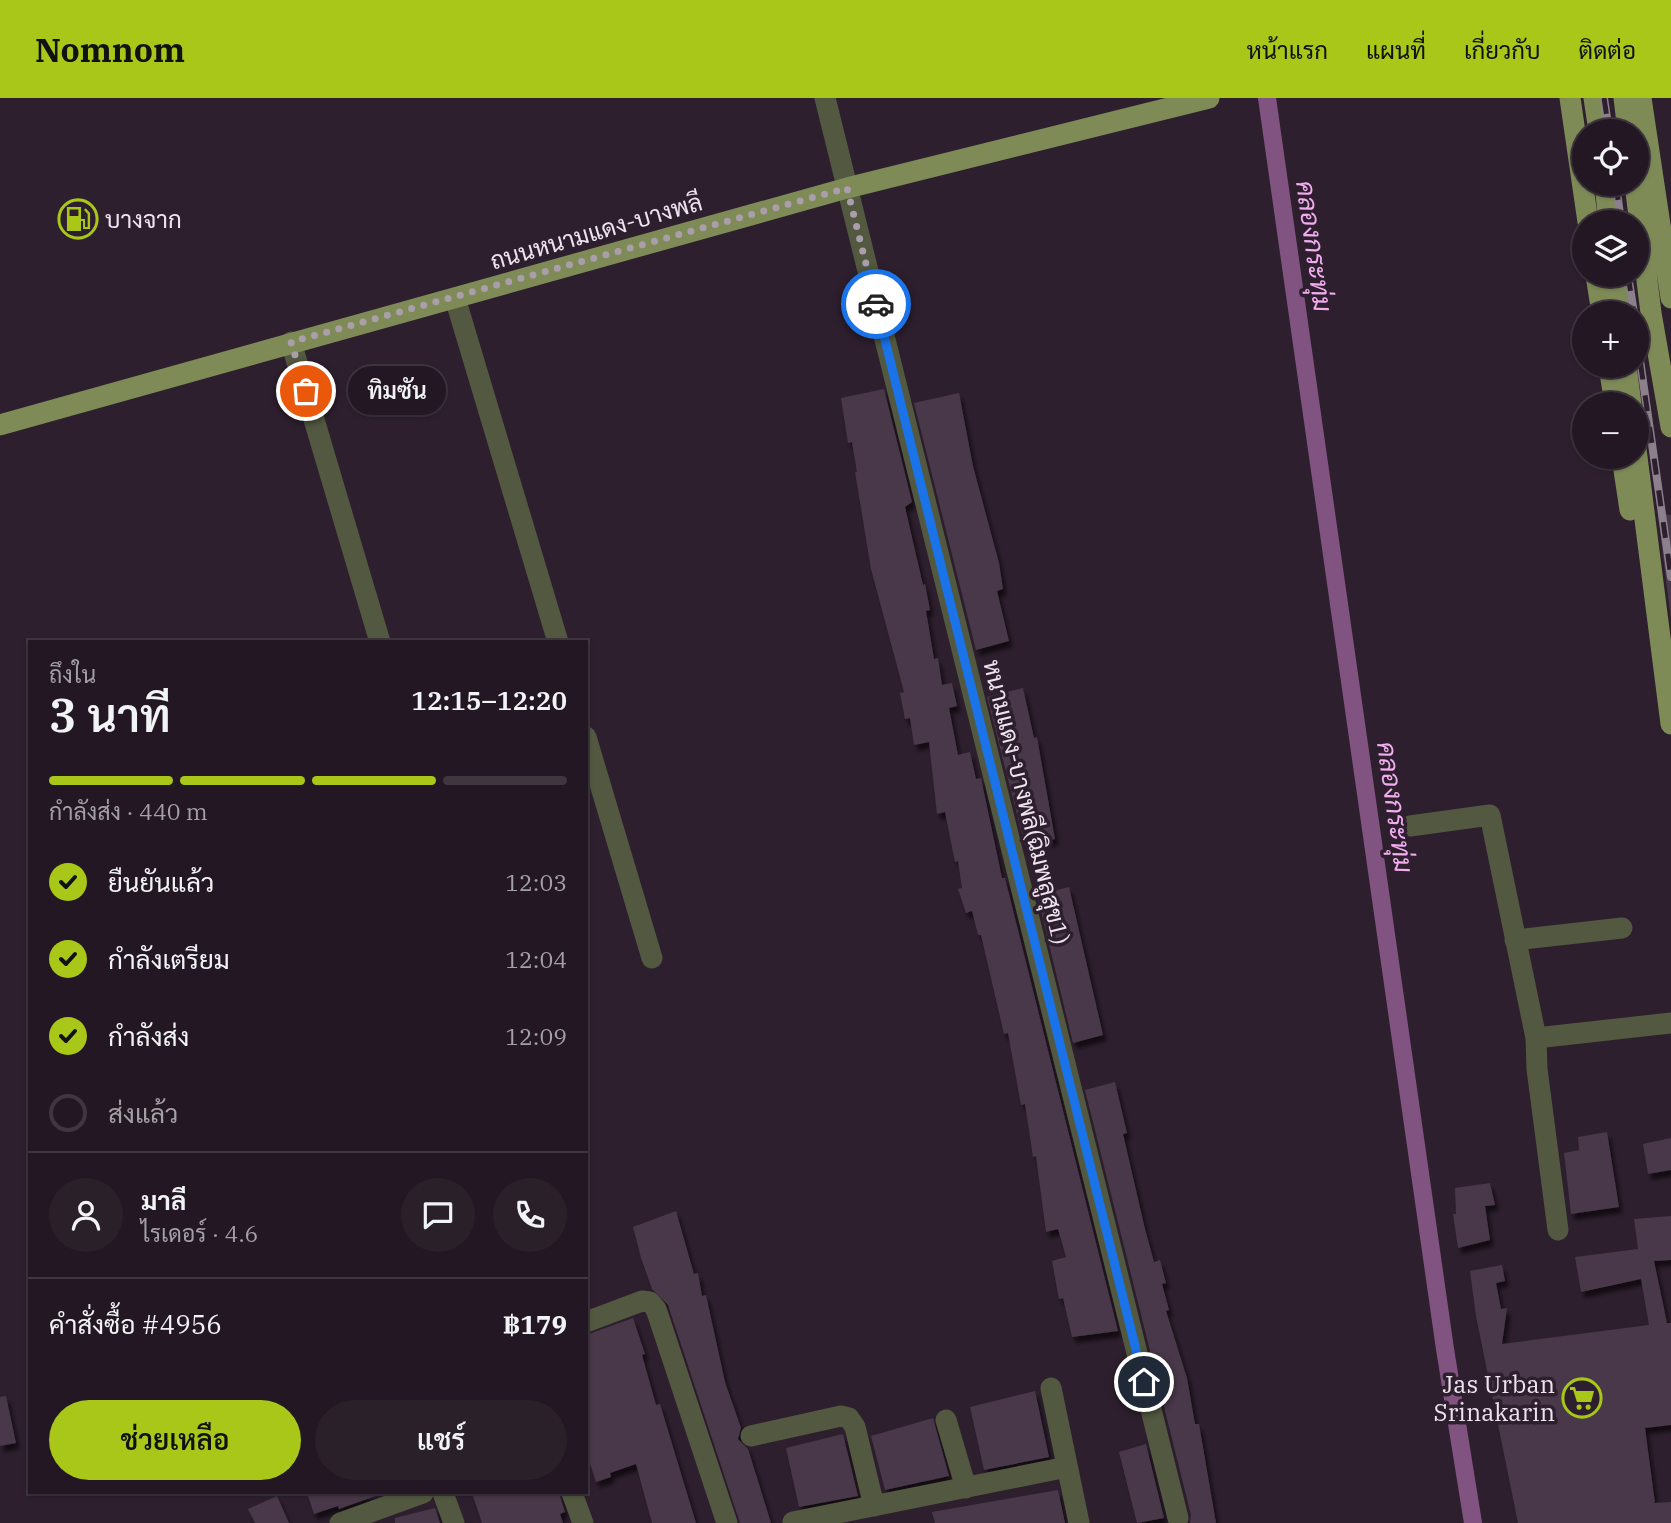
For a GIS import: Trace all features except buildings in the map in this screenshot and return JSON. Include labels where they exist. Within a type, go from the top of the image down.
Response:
[{"type":"main road","name":"ถนนหนามแดง-บางพลี","points":[[0,425],[1147,105],[1209,98]]},
{"type":"main road","points":[[1594,98],[1597,119]]},
{"type":"main road","points":[[1624,98],[1627,119]]},
{"type":"main road","points":[[1641,98],[1671,299]]},
{"type":"main road","points":[[1568,101],[1586,210]]},
{"type":"main road","points":[[1636,196],[1651,313],[1671,427]]},
{"type":"main road","points":[[1624,469],[1636,544],[1663,666]]},
{"type":"main road","points":[[1638,469],[1671,724]]},
{"type":"street","name":"หนามแดง-บางพลี(ฉิมพลูสุข1)","points":[[825,98],[1178,1518]]},
{"type":"street","points":[[455,298],[557,640]]},
{"type":"street","points":[[291,342],[379,640]]},
{"type":"street","points":[[588,744],[652,958]]},
{"type":"street","points":[[1410,826],[1490,815],[1536,1038],[1537,1069],[1558,1230]]},
{"type":"street","points":[[1515,940],[1622,928]]},
{"type":"street","points":[[1536,1038],[1671,1023]]},
{"type":"street","points":[[588,1321],[642,1301],[650,1302],[656,1309],[727,1523]]},
{"type":"street","points":[[1051,1388],[1079,1523]]},
{"type":"street","points":[[751,1436],[841,1416],[849,1418],[855,1427],[874,1506]]},
{"type":"street","points":[[946,1420],[966,1488]]},
{"type":"street","points":[[793,1522],[1067,1467]]},
{"type":"street","points":[[340,1523],[420,1494]]},
{"type":"street","points":[[443,1494],[454,1523]]},
{"type":"street","points":[[572,1494],[583,1523]]},
{"type":"waterway","name":"คลองกระทุ่ม","points":[[1267,98],[1445,1349],[1473,1523]]},
{"type":"railway","points":[[1604,98],[1607,119]]},
{"type":"railway","points":[[1618,196],[1619,210]]},
{"type":"railway","points":[[1630,287],[1632,301]]},
{"type":"railway","points":[[1643,378],[1671,577]]},
{"type":"way so far","points":[[306,391],[291,342],[847,188],[876,304]]},
{"type":"place","name":"บางจาก","points":[[78,219]]},
{"type":"place","name":"ทิมซัน","points":[[306,391]]},
{"type":"place","name":"Jas Urban Srinakarin","points":[[1582,1398]]},
{"type":"route","points":[[876,304],[1144,1382]]}]
